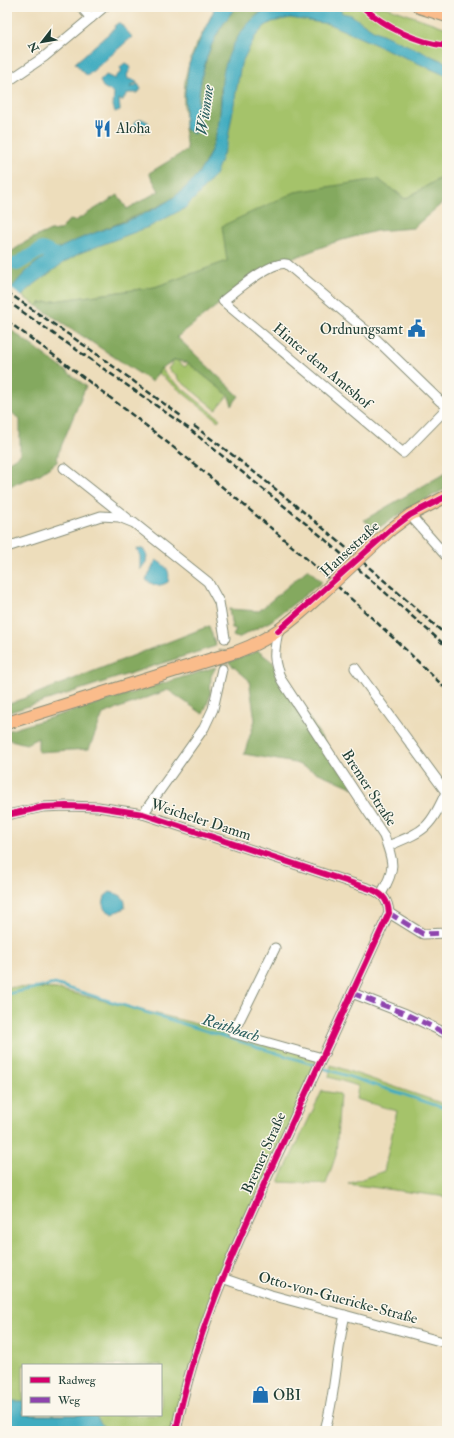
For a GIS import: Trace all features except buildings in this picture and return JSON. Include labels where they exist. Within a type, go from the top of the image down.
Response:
[{"type":"main road","points":[[419,7],[447,16]]},
{"type":"main road","name":"Hansestraße","points":[[7,723],[236,652],[255,644],[278,631],[317,598],[390,530],[410,515],[447,496]]},
{"type":"street","points":[[81,7],[91,18]]},
{"type":"street","points":[[7,82],[44,57],[104,7]]},
{"type":"street","name":"Hinter dem Amtshof","points":[[278,264],[287,264],[376,339],[447,407],[403,453],[223,301],[253,278],[272,267],[278,264]]},
{"type":"street","points":[[64,468],[208,582],[214,591],[222,612],[226,638]]},
{"type":"street","points":[[410,515],[447,557]]},
{"type":"street","points":[[7,547],[101,516],[119,517],[134,523]]},
{"type":"street","name":"Bremer Straße","points":[[278,631],[274,664],[282,681],[380,828],[388,846],[393,870],[390,880],[381,894]]},
{"type":"street","points":[[354,668],[447,791],[436,814],[426,827],[388,846]]},
{"type":"street","points":[[143,814],[204,728],[213,708],[222,669]]},
{"type":"street","name":"Weicheler Damm","points":[[7,815],[43,807],[66,806],[98,807],[143,814],[373,890],[381,894]]},
{"type":"street","points":[[381,894],[386,899],[389,913],[423,934],[447,933]]},
{"type":"street","name":"Bremer Straße","points":[[176,1431],[190,1367],[222,1278],[389,913]]},
{"type":"street","points":[[275,948],[233,1033],[321,1060]]},
{"type":"street","points":[[352,992],[406,1014],[447,1034]]},
{"type":"street","name":"Otto-von-Guericke-Straße","points":[[222,1278],[271,1295],[447,1343]]},
{"type":"street","points":[[326,1426],[332,1403],[341,1332],[345,1315]]},
{"type":"green space","points":[[212,7],[386,7],[447,28],[447,174],[405,199],[396,191],[228,261],[155,287],[40,303],[37,306],[7,286],[7,255],[26,242],[40,235],[47,232],[61,230],[69,220],[77,222],[127,210],[161,191],[188,150],[184,107],[186,74],[194,50],[214,10]]},
{"type":"green space","points":[[236,7],[270,7],[259,13],[221,86],[220,117],[213,146],[203,167],[189,185],[171,200],[157,207],[57,249],[36,264],[11,289],[7,286],[7,255],[26,242],[47,232],[61,230],[69,220],[75,221],[118,195],[127,209],[159,191],[149,173],[187,150],[184,128],[194,134],[198,98],[204,67],[209,52],[224,23]]},
{"type":"green space","points":[[447,174],[447,199],[413,228],[376,231],[335,242],[278,264],[223,301],[177,337],[239,396],[232,405],[228,395],[188,363],[175,360],[161,368],[152,382],[37,306],[40,303],[155,287],[227,261],[222,226],[295,192],[378,179],[405,199]]},
{"type":"green space","points":[[7,327],[86,386],[58,454],[57,462],[40,474],[7,487],[7,463],[20,455],[20,420],[7,408]]},
{"type":"green space","points":[[175,359],[185,367],[188,363],[228,395],[216,410],[168,369]]},
{"type":"green space","points":[[161,368],[167,376],[220,419],[218,421],[158,373]]},
{"type":"green space","points":[[447,472],[447,488],[408,509],[375,530],[364,520]]},
{"type":"green space","points":[[308,569],[322,582],[271,621],[238,638],[233,636],[236,629],[232,628],[229,609],[259,611]]},
{"type":"green space","points":[[209,626],[216,646],[7,713],[7,705]]},
{"type":"green space","points":[[258,651],[274,663],[354,788],[295,763],[244,754],[255,720],[249,680],[228,662]]},
{"type":"green space","points":[[216,667],[211,676],[210,697],[203,714],[168,690],[103,714],[89,749],[38,752],[38,738],[26,744],[7,739],[7,731]]},
{"type":"green space","points":[[7,987],[57,989],[233,1033],[322,1058],[222,1278],[176,1431],[7,1431]]},
{"type":"green space","points":[[331,1065],[447,1105],[447,1197],[348,1184],[384,1171],[397,1111],[356,1099],[358,1086],[329,1077]]},
{"type":"green space","points":[[322,1091],[340,1094],[336,1155],[326,1184],[279,1182]]},
{"type":"water","points":[[212,7],[236,7],[215,38],[204,67],[198,98],[194,134],[185,129],[185,92],[189,64],[214,10]]},
{"type":"water","points":[[270,7],[315,7],[328,10],[328,7],[339,7],[342,13],[351,15],[373,30],[447,63],[447,76],[329,24],[290,18],[272,22],[265,26],[255,37],[241,64],[227,144],[215,175],[197,196],[185,208],[151,226],[80,253],[63,263],[27,290],[7,317],[7,294],[24,274],[43,258],[82,238],[145,214],[164,204],[182,191],[197,175],[203,167],[215,140],[219,121],[222,77],[229,54],[239,35],[253,19]]},
{"type":"water","points":[[120,23],[132,37],[87,76],[75,63],[115,28],[114,26]]},
{"type":"water","points":[[125,63],[131,68],[127,75],[128,79],[135,80],[137,83],[133,84],[130,88],[138,84],[141,89],[138,93],[128,93],[122,101],[119,99],[120,110],[115,112],[113,106],[114,93],[103,87],[100,81],[106,75],[115,79],[116,76],[122,72],[120,67]]},
{"type":"water","points":[[142,119],[148,122],[149,125],[146,131],[142,132],[139,131],[134,125],[134,122]]},
{"type":"water","points":[[137,549],[143,549],[147,555],[146,562],[140,570],[140,556]]},
{"type":"water","points":[[156,560],[165,566],[169,574],[168,582],[162,585],[154,585],[146,580]]},
{"type":"water","points":[[110,892],[124,898],[125,901],[125,908],[112,914],[105,910],[103,905],[105,896]]},
{"type":"water","points":[[7,1401],[22,1401],[22,1416],[96,1416],[103,1426],[103,1431],[7,1431]]},
{"type":"pier","points":[[10,288],[24,298],[7,319],[7,291]]},
{"type":"waterway","points":[[17,264],[42,249],[56,255]]},
{"type":"waterway","name":"Reithbach","points":[[7,994],[55,984],[315,1065]]},
{"type":"waterway","name":"Reithbach","points":[[320,1067],[447,1109]]},
{"type":"tunnel","points":[[222,669],[225,638]]},
{"type":"railway","points":[[7,292],[91,350],[181,416]]},
{"type":"railway","points":[[7,301],[188,428],[321,536],[447,647]]},
{"type":"railway","points":[[7,321],[65,363],[178,451],[289,543],[343,591],[447,690]]},
{"type":"railway","points":[[194,426],[323,528],[447,636]]},
{"type":"marked path","points":[[389,913],[423,934],[447,933]]},
{"type":"marked path","points":[[352,993],[406,1014],[447,1034]]},
{"type":"cycle path","points":[[363,7],[381,21],[402,33],[413,38],[447,46]]},
{"type":"cycle path","points":[[278,631],[390,530],[410,515],[447,496]]},
{"type":"cycle path","points":[[7,815],[43,807],[66,806],[98,807],[143,814],[373,890],[383,896],[388,905],[389,913],[230,1261],[194,1360],[176,1431]]},
{"type":"place","name":"Aloha","points":[[103,128]]},
{"type":"place","name":"Ordnungsamt","points":[[416,329]]},
{"type":"place","name":"OBI","points":[[260,1395]]},
{"type":"water label","name":"Wümme","points":[[205,110]]}]
